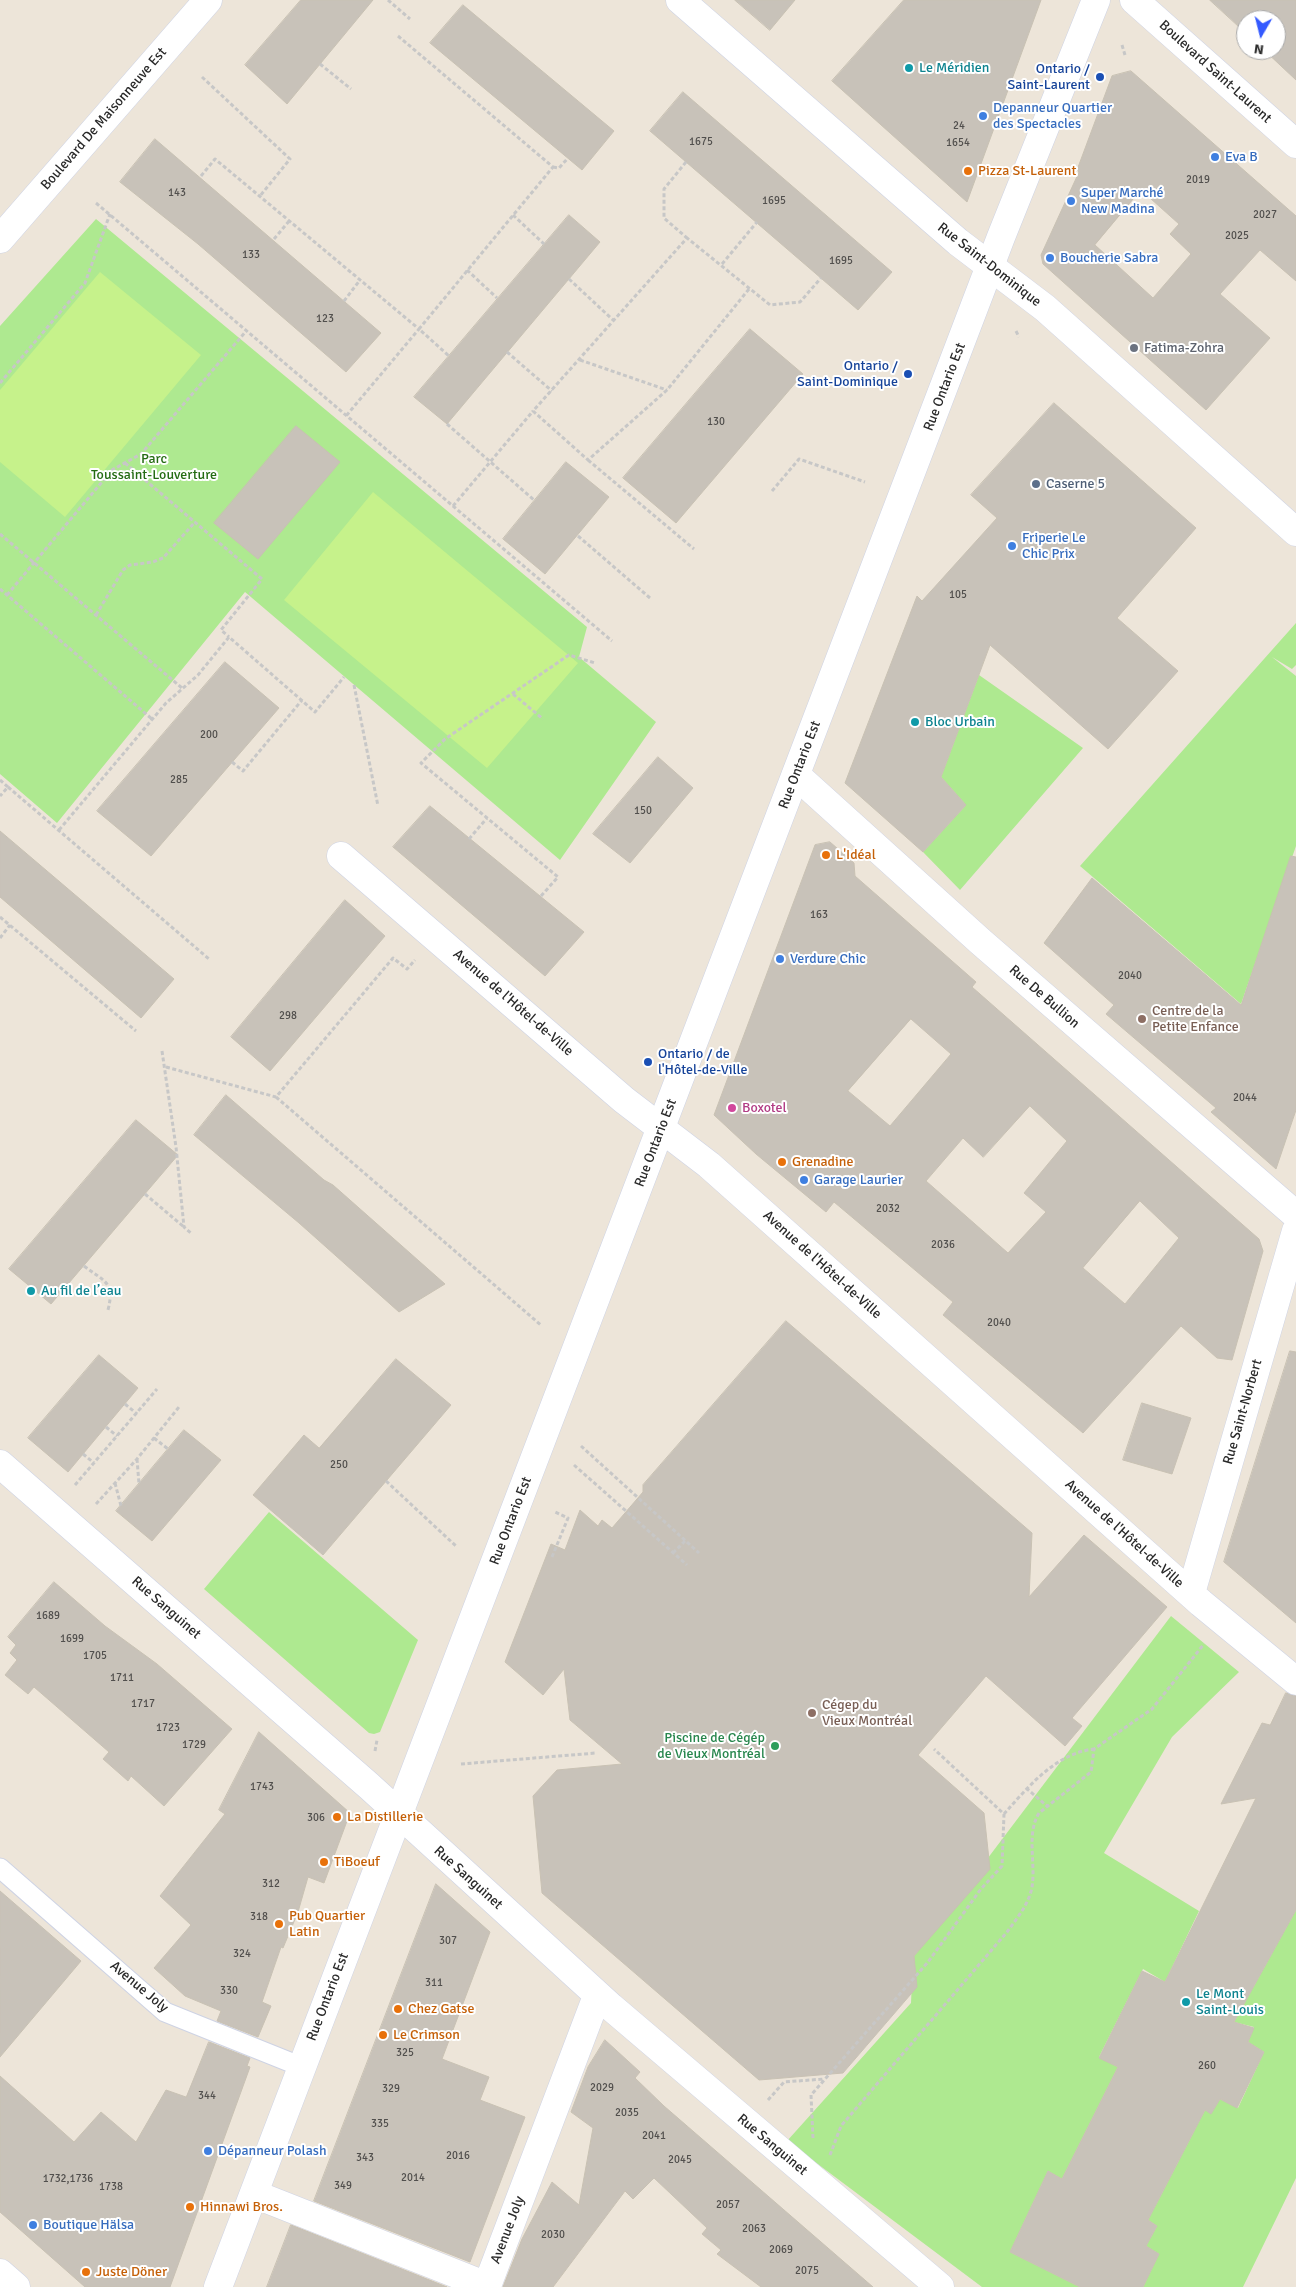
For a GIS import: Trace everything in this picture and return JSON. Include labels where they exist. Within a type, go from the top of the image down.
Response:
[{"type":"street","name":"Boulevard De Maisonneuve Est","points":[[0,239],[208,0]]},
{"type":"street","name":"Rue Saint-Dominique","points":[[680,0],[958,242],[1045,308],[1296,532]]},
{"type":"street","name":"Rue Ontario Est","points":[[218,2287],[990,267],[1096,0]]},
{"type":"street","name":"Boulevard Saint-Laurent","points":[[1134,0],[1296,144]]},
{"type":"street","name":"Rue De Bullion","points":[[796,775],[980,942],[1296,1216]]},
{"type":"street","name":"Avenue de l'Hôtel-de-Ville","points":[[341,856],[624,1100],[709,1165],[1191,1593],[1296,1681]]},
{"type":"street","name":"Rue Saint-Norbert","points":[[1191,1593],[1296,1231]]},
{"type":"street","name":"Rue Sanguinet","points":[[0,1464],[398,1812],[598,1996],[940,2287]]},
{"type":"street","name":"Avenue Joly","points":[[254,2194],[487,2286],[598,1996]]},
{"type":"street","points":[[0,2273],[16,2287]]},
{"type":"lane","name":"Avenue Joly","points":[[0,1868],[165,2012],[302,2067]]},
{"type":"path","points":[[388,0],[410,19]]},
{"type":"path","points":[[398,36],[553,168]]},
{"type":"path","points":[[1122,45],[1125,55]]},
{"type":"path","points":[[320,64],[351,89]]},
{"type":"path","points":[[202,76],[290,159],[260,196]]},
{"type":"path","points":[[346,416],[553,168],[558,168],[568,158]]},
{"type":"path","points":[[201,176],[215,159],[290,220],[449,356]]},
{"type":"path","points":[[686,162],[664,189],[664,218],[687,238],[722,264],[770,305],[800,302],[821,278]]},
{"type":"path","points":[[96,202],[612,641]]},
{"type":"path","points":[[0,383],[84,283],[110,214]]},
{"type":"path","points":[[513,215],[544,244]]},
{"type":"path","points":[[274,239],[290,220]]},
{"type":"path","points":[[722,264],[758,222]]},
{"type":"path","points":[[453,506],[533,411],[687,238]]},
{"type":"path","points":[[468,270],[497,298]]},
{"type":"path","points":[[569,279],[613,320]]},
{"type":"path","points":[[344,300],[360,280]]},
{"type":"path","points":[[588,460],[667,390],[749,289]]},
{"type":"path","points":[[7,595],[112,470],[141,454],[247,330]]},
{"type":"path","points":[[1016,331],[1019,337]]},
{"type":"path","points":[[507,352],[552,391]]},
{"type":"path","points":[[580,360],[667,390]]},
{"type":"path","points":[[533,411],[694,549]]},
{"type":"path","points":[[447,424],[534,500]]},
{"type":"path","points":[[772,491],[799,459],[865,482]]},
{"type":"path","points":[[126,463],[262,580],[220,630],[315,712],[344,677]]},
{"type":"path","points":[[96,615],[123,570],[130,565],[153,562],[163,558],[195,522]]},
{"type":"path","points":[[0,534],[182,688]]},
{"type":"path","points":[[578,536],[650,598]]},
{"type":"path","points":[[0,589],[152,719]]},
{"type":"path","points":[[59,830],[152,719],[182,688],[198,675],[229,637]]},
{"type":"path","points":[[541,896],[558,877],[421,763],[445,739],[569,655],[595,663]]},
{"type":"path","points":[[354,685],[378,806]]},
{"type":"path","points":[[513,694],[544,719]]},
{"type":"path","points":[[232,762],[243,771],[302,700]]},
{"type":"path","points":[[0,780],[209,959]]},
{"type":"path","points":[[0,796],[8,787]]},
{"type":"path","points":[[469,839],[487,818]]},
{"type":"path","points":[[0,917],[136,1031]]},
{"type":"path","points":[[0,938],[10,925]]},
{"type":"path","points":[[276,1097],[393,958],[407,969],[419,956]]},
{"type":"path","points":[[162,1051],[166,1068],[184,1227]]},
{"type":"path","points":[[166,1068],[276,1097],[542,1326]]},
{"type":"path","points":[[145,1194],[192,1234]]},
{"type":"path","points":[[84,1266],[107,1283],[111,1290],[108,1310]]},
{"type":"path","points":[[75,1486],[157,1389]]},
{"type":"path","points":[[125,1404],[137,1414]]},
{"type":"path","points":[[96,1504],[137,1459],[179,1407]]},
{"type":"path","points":[[106,1427],[117,1436]]},
{"type":"path","points":[[154,1438],[168,1449]]},
{"type":"path","points":[[581,1446],[699,1553]]},
{"type":"path","points":[[83,1454],[94,1463]]},
{"type":"path","points":[[137,1459],[139,1484]]},
{"type":"path","points":[[574,1465],[687,1565]]},
{"type":"path","points":[[386,1481],[458,1547]]},
{"type":"path","points":[[115,1483],[121,1506]]},
{"type":"path","points":[[552,1557],[568,1518],[555,1512]]},
{"type":"path","points":[[673,1553],[685,1541]]},
{"type":"path","points":[[813,2147],[811,2095],[928,1962],[981,1889],[1002,1866],[1004,1814],[1026,1788],[1058,1762],[1080,1751],[1094,1750],[1152,1709],[1210,1637]]},
{"type":"path","points":[[375,1752],[377,1740]]},
{"type":"path","points":[[934,1749],[1004,1814]]},
{"type":"path","points":[[828,2160],[841,2126],[1007,1932],[1024,1909],[1032,1887],[1035,1820],[1047,1806],[1091,1772],[1094,1750]]},
{"type":"path","points":[[461,1764],[596,1753]]},
{"type":"path","points":[[1026,1788],[1047,1806]]},
{"type":"path","points":[[764,2104],[784,2082],[825,2079]]},
{"type":"green space","name":"Parc Toussaint-Louverture","points":[[96,219],[587,627],[579,657],[656,722],[560,860],[245,592],[57,823],[0,774],[0,326]]},
{"type":"green space","points":[[100,272],[201,355],[65,517],[0,462],[0,390]]},
{"type":"green space","points":[[373,492],[578,663],[487,768],[284,600]]},
{"type":"green space","points":[[1296,623],[1296,665],[1292,669],[1272,657],[1296,676],[1296,846],[1241,1004],[1080,866]]},
{"type":"green space","points":[[979,675],[1083,748],[960,890],[923,852],[966,805],[941,777]]},
{"type":"green space","points":[[269,1512],[418,1640],[380,1732],[369,1733],[204,1589]]},
{"type":"green space","points":[[1171,1616],[1239,1672],[1172,1737],[1104,1853],[1199,1911],[1165,1982],[1143,1969],[1099,2057],[1118,2067],[1062,2179],[1048,2171],[1010,2252],[1080,2287],[982,2287],[787,2141],[911,2003],[913,1957]]},
{"type":"green space","points":[[1296,1910],[1296,2178],[1243,2287],[1143,2287],[1159,2254],[1146,2246],[1157,2226],[1148,2220],[1205,2110],[1211,2113],[1220,2099],[1238,2108],[1264,2052],[1248,2042],[1254,2027],[1234,2022]]},
{"type":"building","points":[[301,0],[373,0],[287,104],[245,65]]},
{"type":"building","points":[[735,0],[795,0],[770,30]]},
{"type":"building","name":"Le Méridien","points":[[904,0],[1041,0],[967,202],[832,81]]},
{"type":"building","points":[[1210,0],[1296,0],[1296,80],[1275,60],[1286,60],[1286,10],[1236,10],[1236,24]]},
{"type":"building","points":[[463,5],[614,131],[582,170],[430,43]]},
{"type":"building","points":[[1131,71],[1296,216],[1296,281],[1260,250],[1220,294],[1270,338],[1206,410],[1043,264],[1041,255],[1079,172],[1077,170],[1112,76]],"holes":[[[1141,190],[1179,224],[1170,234],[1191,254],[1153,298],[1095,245]]]},
{"type":"building","points":[[683,92],[892,272],[858,310],[650,131]]},
{"type":"building","points":[[155,139],[381,333],[346,372],[198,244],[120,182]]},
{"type":"building","points":[[569,215],[600,242],[447,424],[414,397]]},
{"type":"building","points":[[750,329],[803,374],[676,523],[623,478]]},
{"type":"building","points":[[1054,403],[1196,528],[1117,618],[1178,671],[1108,749],[990,645],[941,777],[966,805],[923,852],[845,783],[917,596],[922,601],[997,518],[971,495]]},
{"type":"building","points":[[296,426],[340,462],[258,559],[214,523]]},
{"type":"building","points":[[566,462],[609,497],[545,574],[503,539]]},
{"type":"building","points":[[225,662],[279,708],[151,856],[97,811]]},
{"type":"building","points":[[658,757],[693,788],[630,863],[593,834]]},
{"type":"building","points":[[430,806],[584,932],[545,976],[393,847]]},
{"type":"building","points":[[0,831],[174,979],[141,1018],[0,897]]},
{"type":"building","points":[[830,842],[854,863],[855,876],[976,982],[972,987],[1259,1239],[1263,1251],[1232,1360],[1217,1358],[1181,1326],[1083,1433],[943,1315],[953,1302],[834,1202],[826,1212],[756,1154],[714,1115],[815,845]],"holes":[[[911,1019],[951,1054],[890,1126],[848,1091]],[[1030,1106],[1067,1141],[1024,1193],[1046,1212],[1008,1253],[926,1181],[963,1138],[983,1157]],[[1140,1201],[1179,1238],[1125,1304],[1083,1268]]]},
{"type":"building","points":[[1291,856],[1296,857],[1296,1110],[1276,1169],[1211,1112],[1216,1108],[1106,1014],[1114,1005],[1044,943],[1092,878],[1241,1005]]},
{"type":"building","points":[[345,900],[385,936],[270,1071],[231,1037]]},
{"type":"building","points":[[226,1095],[324,1180],[333,1185],[445,1284],[399,1312],[299,1223],[194,1135]]},
{"type":"building","points":[[136,1120],[178,1155],[51,1304],[9,1269]]},
{"type":"building","name":"Cégep du Vieux Montréal","points":[[786,1321],[1032,1533],[1029,1597],[1084,1535],[1167,1607],[1072,1718],[1082,1726],[1065,1746],[986,1676],[918,1755],[984,1813],[990,1869],[914,1956],[917,1987],[843,2073],[759,2080],[542,1893],[533,1796],[557,1770],[622,1764],[570,1720],[564,1669],[543,1695],[505,1662],[551,1544],[565,1550],[580,1510],[598,1526],[602,1520],[612,1528],[643,1492],[643,1485]]},
{"type":"building","points":[[1290,1351],[1296,1352],[1296,1623],[1224,1562]]},
{"type":"building","points":[[99,1355],[138,1388],[68,1472],[28,1438]]},
{"type":"building","points":[[396,1359],[451,1405],[323,1555],[253,1495],[304,1435],[319,1448]]},
{"type":"building","points":[[1142,1403],[1191,1418],[1172,1474],[1123,1460]]},
{"type":"building","points":[[184,1430],[221,1460],[152,1541],[116,1511]]},
{"type":"building","points":[[54,1582],[105,1626],[157,1664],[232,1729],[164,1806],[131,1776],[128,1781],[103,1759],[109,1752],[34,1687],[28,1694],[5,1675],[17,1660],[10,1653],[16,1645],[8,1637]]},
{"type":"building","name":"Le Mont Saint-Louis","points":[[1286,1693],[1296,1696],[1296,1910],[1234,2022],[1254,2028],[1248,2042],[1264,2052],[1237,2108],[1220,2099],[1211,2114],[1205,2110],[1148,2220],[1157,2226],[1146,2246],[1159,2254],[1143,2287],[1080,2287],[1010,2252],[1048,2171],[1062,2179],[1118,2067],[1099,2058],[1142,1971],[1165,1982],[1256,1798],[1221,1804],[1262,1723],[1270,1725]]},
{"type":"building","points":[[259,1732],[350,1813],[324,1883],[308,1877],[298,1912],[283,1948],[281,1947],[262,2002],[271,2006],[258,2037],[217,2021],[221,2011],[185,1996],[154,1968],[191,1925],[160,1896],[225,1814],[219,1810]]},
{"type":"building","points":[[436,1884],[490,1932],[442,2059],[489,2077],[480,2100],[525,2117],[470,2262],[314,2201]]},
{"type":"building","points":[[0,1891],[81,1961],[0,2057]]},
{"type":"building","points":[[605,2040],[640,2072],[635,2078],[664,2106],[873,2287],[761,2287],[717,2254],[721,2250],[702,2234],[707,2228],[654,2178],[633,2199],[625,2191],[553,2287],[503,2287],[522,2239],[552,2182],[579,2205],[593,2128],[571,2112],[588,2067]]},
{"type":"building","points":[[209,2042],[250,2058],[247,2066],[250,2067],[170,2287],[85,2287],[0,2212],[0,2076],[74,2142],[101,2112],[136,2142],[166,2090],[186,2097]]},
{"type":"building","points":[[291,2225],[447,2287],[267,2287]]},
{"type":"place","name":"Le Méridien","points":[[909,68]]},
{"type":"place","name":"Ontario / Saint-Laurent","points":[[1100,77]]},
{"type":"place","name":"Depanneur Quartier des Spectacles","points":[[983,116]]},
{"type":"place","name":"Eva B","points":[[1215,157]]},
{"type":"place","name":"Pizza St-Laurent","points":[[968,171]]},
{"type":"place","name":"Super Marché New Madina","points":[[1071,201]]},
{"type":"place","name":"Boucherie Sabra","points":[[1050,258]]},
{"type":"place","name":"Fatima-Zohra","points":[[1134,348]]},
{"type":"place","name":"Ontario / Saint-Dominique","points":[[908,374]]},
{"type":"place","name":"Caserne 5","points":[[1036,484]]},
{"type":"place","name":"Friperie Le Chic Prix","points":[[1012,546]]},
{"type":"place","name":"Bloc Urbain","points":[[915,722]]},
{"type":"place","name":"L'Idéal","points":[[826,855]]},
{"type":"place","name":"Verdure Chic","points":[[780,959]]},
{"type":"place","name":"Centre de la Petite Enfance","points":[[1142,1019]]},
{"type":"place","name":"Ontario / de l'Hôtel-de-Ville","points":[[648,1062]]},
{"type":"place","name":"Boxotel","points":[[732,1108]]},
{"type":"place","name":"Grenadine","points":[[782,1162]]},
{"type":"place","name":"Garage Laurier","points":[[804,1180]]},
{"type":"place","name":"Au fil de l’eau","points":[[31,1291]]},
{"type":"place","name":"Cégep du Vieux Montréal","points":[[812,1713]]},
{"type":"place","name":"Piscine de Cégép de Vieux Montréal","points":[[775,1746]]},
{"type":"place","name":"La Distillerie","points":[[337,1817]]},
{"type":"place","name":"TiBoeuf","points":[[324,1862]]},
{"type":"place","name":"Pub Quartier Latin","points":[[279,1924]]},
{"type":"place","name":"Le Mont Saint-Louis","points":[[1186,2002]]},
{"type":"place","name":"Chez Gatse","points":[[398,2009]]},
{"type":"place","name":"Le Crimson","points":[[383,2035]]},
{"type":"place","name":"Dépanneur Polash","points":[[208,2151]]},
{"type":"place","name":"Hinnawi Bros.","points":[[190,2207]]},
{"type":"place","name":"Boutique Hälsa","points":[[33,2225]]},
{"type":"place","name":"Juste Döner","points":[[86,2272]]}]
